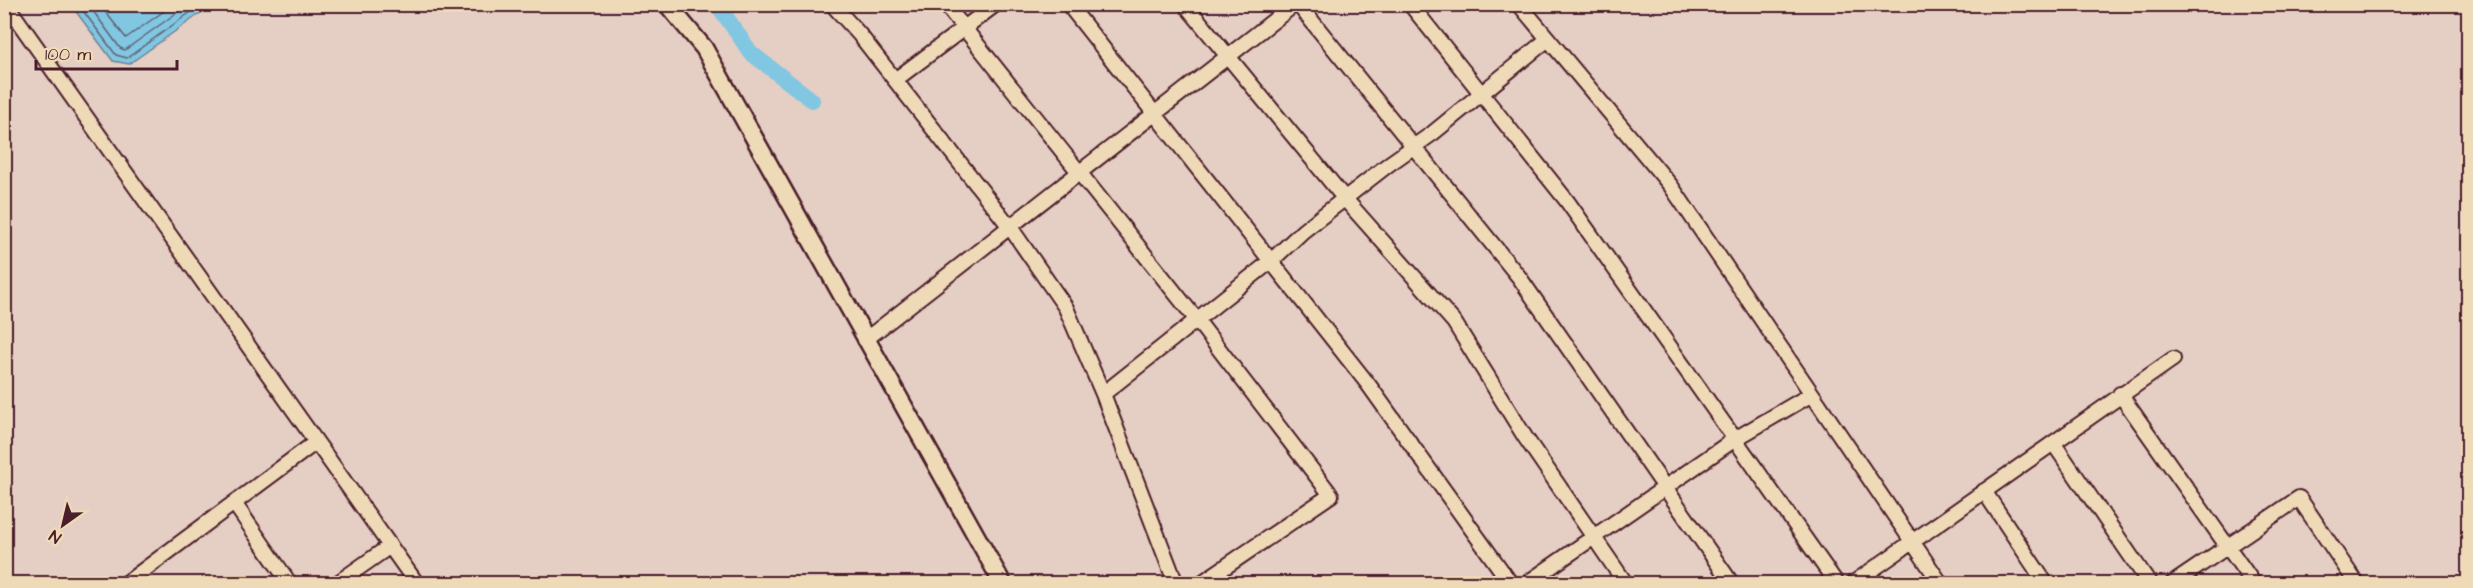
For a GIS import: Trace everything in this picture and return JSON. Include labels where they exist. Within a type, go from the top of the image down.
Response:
[{"type":"main road","points":[[667,4],[704,48],[1003,584]]},
{"type":"street","points":[[6,4],[417,584]]},
{"type":"street","points":[[832,4],[859,34],[1010,227],[1066,308],[1103,394],[1176,584]]},
{"type":"street","points":[[945,4],[1196,319],[1330,495],[1200,584]]},
{"type":"street","points":[[895,80],[996,4]]},
{"type":"street","points":[[1068,4],[1368,384],[1511,584]]},
{"type":"street","points":[[1185,4],[1344,200],[1454,322],[1525,436],[1626,584]]},
{"type":"street","points":[[865,340],[1296,4],[1519,277],[1732,584]]},
{"type":"street","points":[[1410,4],[1567,201],[1837,584]]},
{"type":"street","points":[[1519,4],[1671,186],[1941,584]]},
{"type":"street","points":[[1103,394],[1271,261],[1303,231],[1389,164],[1414,148],[1548,39]]},
{"type":"street","points":[[1852,584],[1984,490],[2054,444],[2120,394],[2173,358]]},
{"type":"street","points":[[1526,584],[1735,440],[1812,394]]},
{"type":"street","points":[[2120,394],[2254,584]]},
{"type":"street","points":[[125,584],[316,442]]},
{"type":"street","points":[[2054,444],[2150,584]]},
{"type":"street","points":[[1984,490],[2046,584]]},
{"type":"street","points":[[2172,584],[2299,498],[2357,584]]},
{"type":"street","points":[[234,503],[290,584]]},
{"type":"street","points":[[336,584],[390,546]]},
{"type":"water","points":[[71,5],[212,5],[129,64],[113,61]]},
{"type":"waterway","points":[[717,4],[751,53],[812,100]]}]
